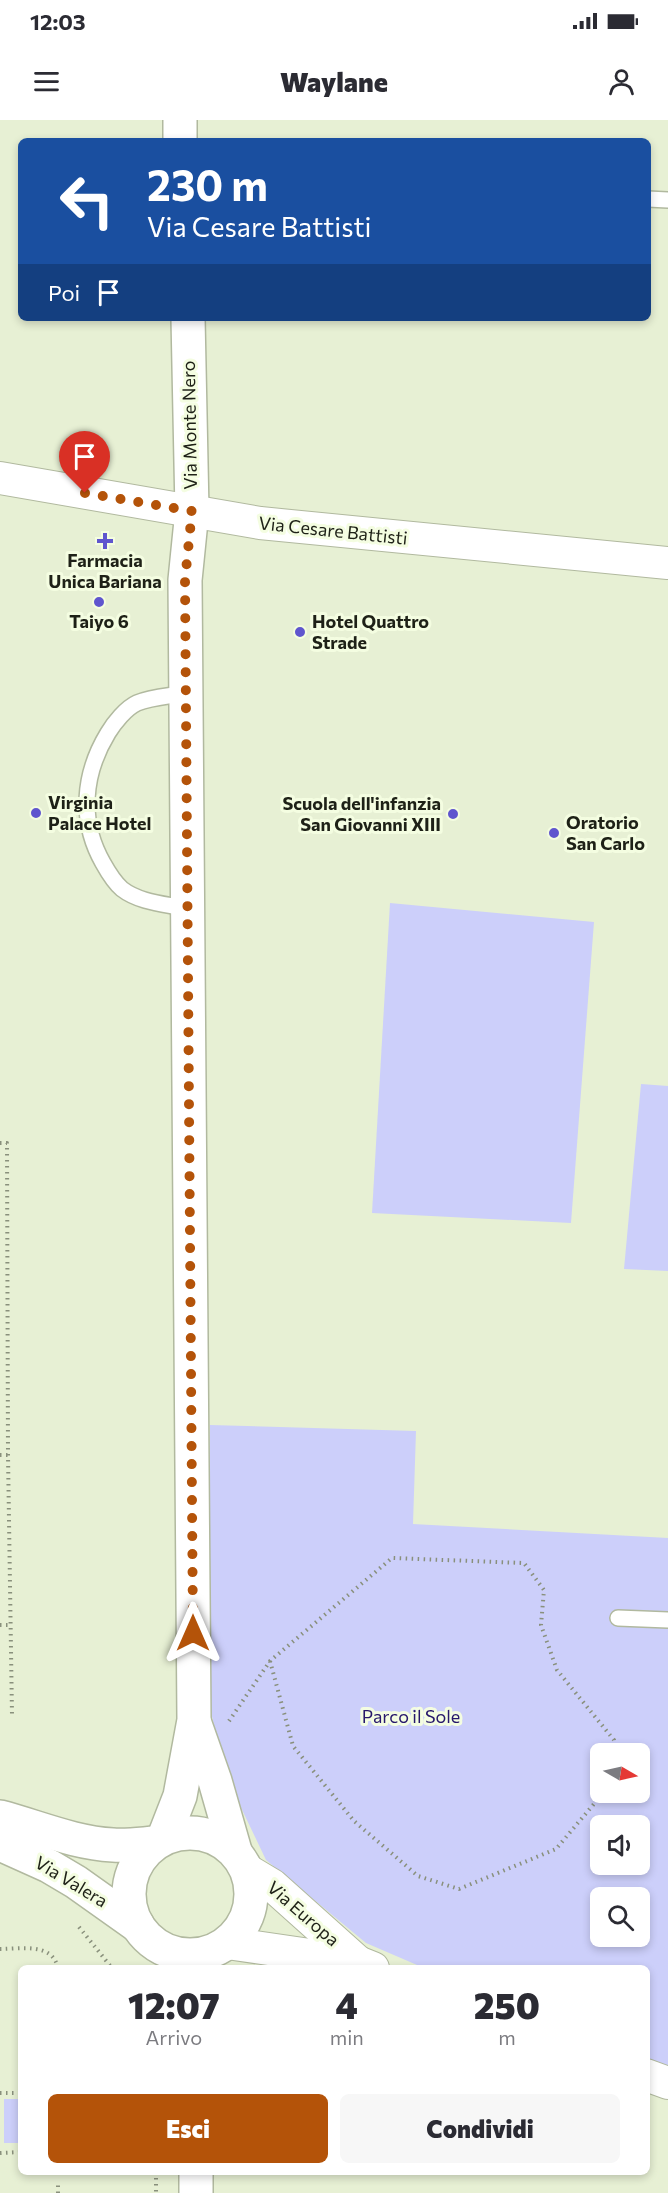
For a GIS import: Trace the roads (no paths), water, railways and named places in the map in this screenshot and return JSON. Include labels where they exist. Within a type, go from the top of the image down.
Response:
[{"type":"street","points":[[180,120],[180,138]]},
{"type":"street","name":"Via Monte Nero","points":[[160,1840],[180,1796],[194,1720],[185,580],[192,511],[188,321]]},
{"type":"street","name":"Via Cesare Battisti","points":[[0,478],[192,511],[219,518],[668,563]]},
{"type":"street","name":"Via Monte Nero","points":[[194,1720],[241,1860]]},
{"type":"street","name":"Via Valera","points":[[0,1817],[58,1836],[85,1841],[113,1845],[160,1840]]},
{"type":"street","points":[[185,1832],[206,1834],[222,1840],[241,1860],[251,1889],[249,1912],[225,1956],[214,1950],[182,1955],[150,1946],[129,1901],[131,1878],[139,1859],[160,1840],[185,1832]]},
{"type":"street","name":"Via Valera","points":[[0,1844],[49,1866],[76,1882],[150,1946]]},
{"type":"street","name":"Via Europa","points":[[241,1860],[366,1965]]},
{"type":"street","name":"Via Europa","points":[[225,1956],[366,1965]]},
{"type":"street","points":[[650,2077],[668,2084]]},
{"type":"street","points":[[196,2175],[196,2193]]},
{"type":"lane","points":[[651,199],[668,200]]},
{"type":"lane","points":[[186,693],[135,704],[114,723],[98,750],[86,792],[87,822],[96,849],[108,872],[122,889],[143,899],[188,909]]},
{"type":"lane","points":[[618,1618],[668,1620]]},
{"type":"place","name":"Farmacia Unica Bariana","points":[[105,541]]},
{"type":"place","name":"Taiyo 6","points":[[99,602]]},
{"type":"place","name":"Hotel Quattro Strade","points":[[300,632]]},
{"type":"place","name":"Virginia Palace Hotel","points":[[36,813]]},
{"type":"place","name":"Scuola dell'infanzia San Giovanni XIII","points":[[453,814]]},
{"type":"place","name":"Oratorio San Carlo","points":[[554,833]]},
{"type":"park label","name":"Parco il Sole","points":[[411,1717]]}]
